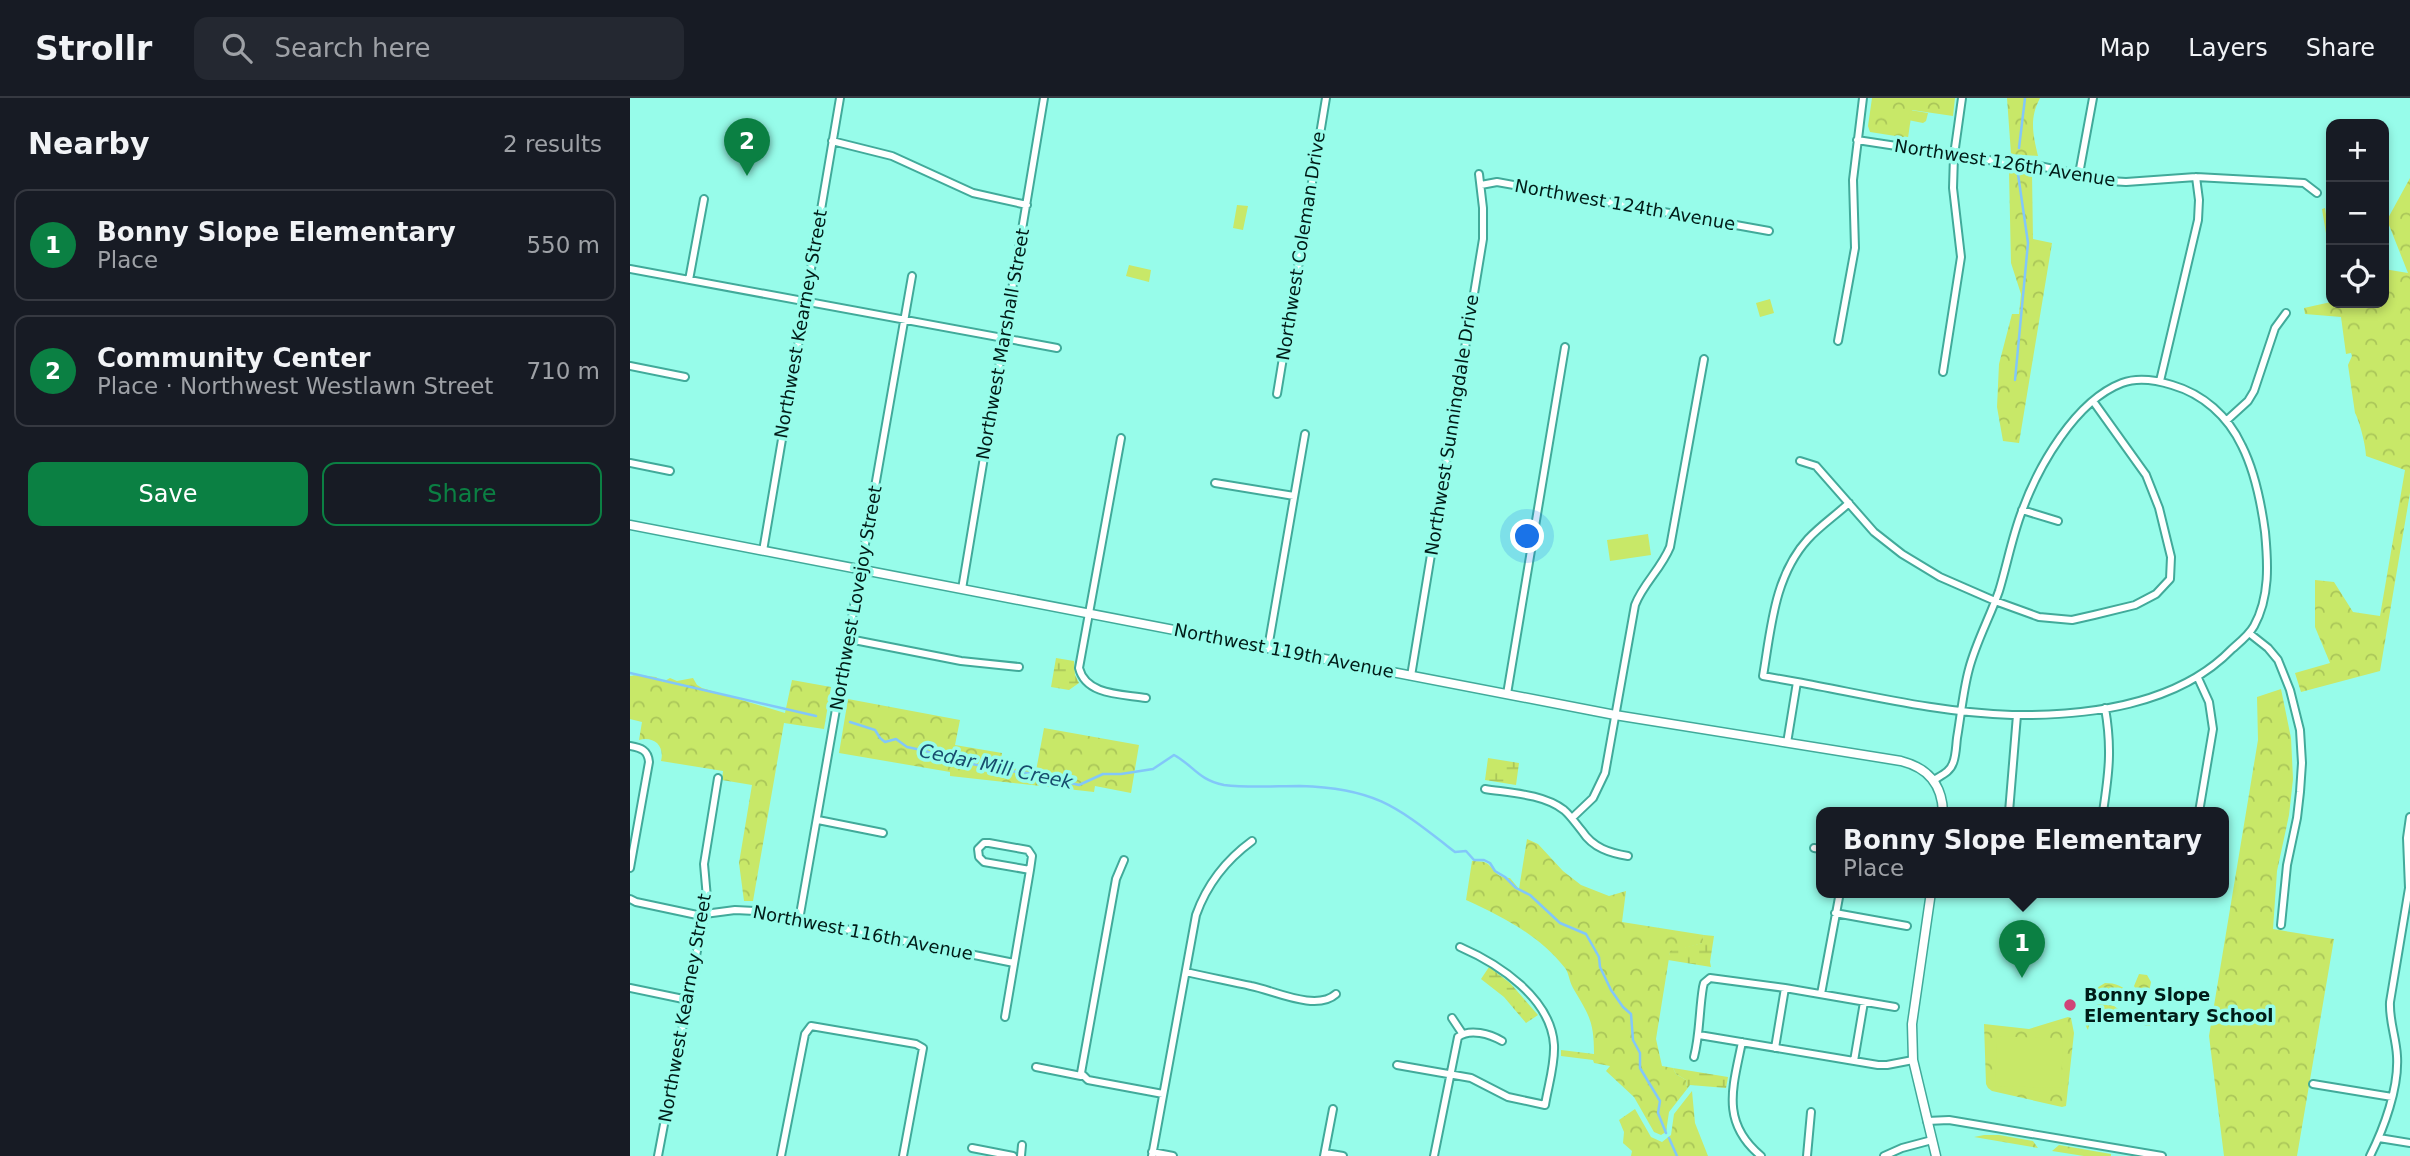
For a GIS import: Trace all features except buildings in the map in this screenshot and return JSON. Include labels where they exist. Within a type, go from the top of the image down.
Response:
[{"type":"street","name":"Northwest Kearney Street","points":[[763,551],[840,98]]},
{"type":"street","name":"Northwest Marshall Street","points":[[962,589],[1044,98]]},
{"type":"street","name":"Northwest Coleman Drive","points":[[1277,394],[1326,98]]},
{"type":"street","points":[[1838,341],[1855,248],[1853,180],[1863,98]]},
{"type":"street","points":[[1943,372],[1961,257],[1953,188],[1954,155],[1962,98]]},
{"type":"street","points":[[2079,174],[2093,98]]},
{"type":"street","name":"Northwest 126th Avenue","points":[[1857,139],[2030,164],[2126,182],[2196,177],[2304,183],[2317,193]]},
{"type":"street","points":[[832,141],[892,156],[973,194],[1027,205]]},
{"type":"street","name":"Northwest Sunningdale Drive","points":[[1411,676],[1483,239],[1479,174]]},
{"type":"street","points":[[2160,381],[2198,220],[2196,177]]},
{"type":"street","name":"Northwest 124th Avenue","points":[[1480,185],[1497,182],[1769,231]]},
{"type":"street","points":[[689,280],[704,199]]},
{"type":"street","points":[[630,269],[1056,348]]},
{"type":"street","name":"Northwest Lovejoy Street","points":[[799,920],[912,276]]},
{"type":"street","points":[[2226,421],[2255,391],[2276,328],[2286,313]]},
{"type":"street","points":[[1507,694],[1565,347]]},
{"type":"street","points":[[1573,818],[1593,798],[1604,779],[1635,605],[1640,592],[1670,547],[1703,359]]},
{"type":"street","points":[[630,366],[685,377]]},
{"type":"street","points":[[1849,503],[1808,539],[1781,583],[1774,608],[1763,676],[1961,712],[2017,715],[2105,708],[2154,697],[2198,678],[2249,633],[2266,592],[2263,518],[2254,477],[2239,440],[2226,421],[2199,396],[2160,381],[2142,379],[2123,383],[2093,401],[2052,452],[2022,510],[1995,601],[1973,657],[1961,712],[1952,765],[1946,773],[1934,780],[1941,794],[1942,807]]},
{"type":"street","points":[[1800,461],[1816,467],[1874,532],[1902,554],[1940,577],[2039,617],[2072,620],[2135,605],[2156,594],[2170,579],[2169,545],[2160,508],[2146,475],[2093,401]]},
{"type":"street","points":[[1268,648],[1305,433]]},
{"type":"street","points":[[1121,438],[1080,663],[1083,679],[1093,688],[1146,698]]},
{"type":"street","points":[[630,463],[670,471]]},
{"type":"street","points":[[1215,484],[1294,496]]},
{"type":"street","points":[[2022,510],[2058,521]]},
{"type":"street","name":"Northwest 119th Avenue","points":[[630,525],[1615,715],[1901,761],[1919,767],[1934,780]]},
{"type":"street","points":[[2249,633],[2274,654],[2283,670],[2300,730],[2300,792],[2287,865],[2281,925]]},
{"type":"street","points":[[849,639],[961,661],[1019,667]]},
{"type":"street","points":[[2198,678],[2209,702],[2213,729],[2200,807]]},
{"type":"street","points":[[1787,743],[1797,682]]},
{"type":"street","points":[[2104,807],[2110,740],[2105,708]]},
{"type":"street","points":[[2009,807],[2017,715]]},
{"type":"street","points":[[630,746],[643,749],[648,754],[649,762],[630,868]]},
{"type":"street","name":"Northwest Kearney Street","points":[[658,1156],[708,898],[704,864],[718,778]]},
{"type":"street","points":[[1485,789],[1543,799],[1557,805],[1573,818],[1584,834],[1598,847],[1628,856]]},
{"type":"street","points":[[2370,1156],[2386,1125],[2397,1055],[2390,1019],[2390,1002],[2409,888],[2407,838],[2410,817]]},
{"type":"street","points":[[818,820],[883,833]]},
{"type":"street","points":[[1173,1156],[1152,1154],[1200,903],[1223,866],[1252,841]]},
{"type":"street","points":[[1005,1017],[1030,870],[1032,856],[1028,850],[989,843],[981,845],[978,853],[984,862],[1030,870]]},
{"type":"street","points":[[1081,1076],[1080,1069],[1116,879],[1124,860]]},
{"type":"street","points":[[1821,994],[1839,898]]},
{"type":"street","points":[[1930,898],[1912,1017],[1913,1060],[1936,1156]]},
{"type":"street","name":"Northwest 116th Avenue","points":[[630,899],[704,916],[735,910],[799,920],[1014,963]]},
{"type":"street","points":[[1835,913],[1907,926]]},
{"type":"street","points":[[1397,1065],[1476,1080],[1515,1099],[1545,1105],[1554,1050],[1551,1030],[1545,1016],[1521,986],[1495,964],[1460,947]]},
{"type":"street","points":[[1185,972],[1305,1000],[1325,1000],[1336,994]]},
{"type":"street","points":[[1694,1057],[1704,983],[1715,977],[1895,1007]]},
{"type":"street","points":[[630,988],[688,1000]]},
{"type":"street","points":[[1775,1048],[1785,988]]},
{"type":"street","points":[[1854,1061],[1864,1002]]},
{"type":"street","points":[[1451,1018],[1462,1033],[1491,1035],[1502,1041]]},
{"type":"street","points":[[781,1156],[808,1027],[916,1044],[923,1048],[903,1156]]},
{"type":"street","points":[[1434,1156],[1456,1041],[1462,1033]]},
{"type":"street","points":[[1699,1035],[1887,1065],[1913,1060]]},
{"type":"street","points":[[1742,1042],[1731,1095],[1733,1115],[1743,1137],[1761,1156]]},
{"type":"street","points":[[1036,1067],[1081,1076],[1087,1080],[1163,1094]]},
{"type":"street","points":[[2313,1084],[2392,1097]]},
{"type":"street","points":[[1333,1109],[1325,1154],[1343,1156]]},
{"type":"street","points":[[1807,1156],[1811,1112]]},
{"type":"street","points":[[1927,1121],[1949,1120],[2162,1156]]},
{"type":"street","points":[[2379,1138],[2410,1143]]},
{"type":"street","points":[[1884,1156],[1932,1140]]},
{"type":"street","points":[[1021,1156],[1022,1145]]},
{"type":"street","points":[[972,1148],[1013,1156]]},
{"type":"green space","points":[[1872,98],[1955,98],[1953,116],[1912,110],[1908,138],[1870,132],[1868,126]]},
{"type":"green space","points":[[2007,98],[2040,98],[2033,120],[2038,156],[2011,154]]},
{"type":"green space","points":[[1910,110],[1928,113],[1926,121],[1923,123],[1908,120]]},
{"type":"green space","points":[[2009,172],[2032,174],[2033,239],[2052,243],[2019,443],[2003,441],[1997,407],[1999,364],[2012,314],[2019,314],[2021,294],[2011,263]]},
{"type":"green space","points":[[2410,178],[2410,493],[2380,671],[2301,692],[2295,673],[2330,663],[2315,627],[2315,580],[2334,582],[2353,612],[2380,616],[2405,470],[2366,456],[2355,413],[2348,365],[2352,356],[2351,353],[2346,354],[2341,317],[2305,314],[2304,308],[2326,303],[2326,308],[2389,308],[2389,270],[2408,273],[2389,225],[2389,216]]},
{"type":"green space","points":[[1237,205],[1248,206],[1243,230],[1233,228]]},
{"type":"green space","points":[[2325,208],[2326,233],[2322,209]]},
{"type":"green space","points":[[1129,265],[1151,270],[1149,282],[1126,276]]},
{"type":"green space","points":[[1770,299],[1774,313],[1760,317],[1756,303]]},
{"type":"green space","points":[[1648,534],[1651,555],[1610,561],[1607,540]]},
{"type":"green space","points":[[1056,658],[1074,661],[1075,675],[1079,683],[1069,690],[1051,687]]},
{"type":"green space","points":[[630,676],[656,677],[663,682],[670,678],[677,681],[693,678],[702,688],[785,713],[792,680],[831,687],[824,729],[784,723],[753,901],[744,901],[739,863],[752,785],[722,780],[723,771],[661,761],[661,751],[657,743],[649,739],[639,740],[642,722],[630,719]]},
{"type":"green space","points":[[2281,689],[2291,738],[2293,779],[2289,815],[2277,871],[2273,929],[2334,939],[2297,1156],[2224,1156],[2209,1036],[2258,740],[2257,697]]},
{"type":"green space","points":[[848,699],[960,720],[955,745],[1002,753],[1000,767],[1036,771],[1044,728],[1139,745],[1131,793],[1095,786],[1094,792],[950,776],[950,772],[839,753]]},
{"type":"green space","points":[[1488,758],[1519,763],[1516,785],[1485,780]]},
{"type":"green space","points":[[1527,839],[1538,844],[1563,871],[1581,885],[1609,896],[1626,891],[1622,922],[1704,935],[1703,943],[1670,952],[1656,1039],[1662,1066],[1673,1068],[1676,1074],[1686,1080],[1687,1089],[1669,1112],[1666,1132],[1661,1135],[1654,1132],[1634,1097],[1606,1071],[1610,1066],[1594,1063],[1593,1060],[1561,1056],[1561,1050],[1594,1054],[1590,1019],[1565,968],[1532,936],[1466,900],[1472,861],[1487,864],[1500,876],[1510,878],[1519,889]]},
{"type":"green space","points":[[1704,935],[1714,936],[1711,967],[1668,960],[1670,951],[1702,943]]},
{"type":"green space","points":[[1489,967],[1510,983],[1538,1015],[1526,1023],[1504,997],[1481,979]]},
{"type":"green space","points":[[2139,974],[2147,975],[2151,982],[2149,992],[2140,996],[2134,986]]},
{"type":"green space","points":[[2105,983],[2122,987],[2129,995],[2129,1001],[2115,1004],[2097,1002],[2095,989]]},
{"type":"green space","points":[[2099,1004],[2114,1006],[2125,1014],[2149,1016],[2150,1026],[2091,1016],[2088,1030],[2085,1022],[2087,1015]]},
{"type":"green space","points":[[2071,1018],[2074,1033],[2066,1106],[1988,1088],[1984,1024],[2029,1029]]},
{"type":"green space","points":[[1997,1036],[2063,1039],[2061,1088],[1995,1086]]},
{"type":"green space","points":[[1673,1068],[1728,1077],[1726,1088],[1690,1085],[1687,1089],[1686,1080],[1676,1074]]},
{"type":"green space","points":[[1692,1091],[1695,1123],[1708,1156],[1631,1156],[1632,1151],[1623,1143],[1624,1132],[1619,1120],[1635,1109],[1651,1137],[1662,1142],[1671,1135],[1674,1114]]},
{"type":"green space","points":[[1984,1135],[2033,1141],[2038,1148],[1974,1137]]},
{"type":"green space","points":[[2059,1145],[2111,1156],[2084,1156],[2052,1151]]},
{"type":"waterway","points":[[2019,148],[2025,98]]},
{"type":"waterway","points":[[2015,380],[2028,243],[2018,174]]},
{"type":"waterway","name":"Cedar Mill Creek","points":[[630,673],[816,716]]},
{"type":"waterway","name":"Cedar Mill Creek","points":[[850,722],[875,730],[885,742],[896,739],[907,747],[940,757],[1079,785],[1103,774],[1153,769],[1174,755],[1215,783],[1326,788],[1348,791],[1384,803],[1417,823],[1455,852],[1466,851],[1474,860],[1490,863],[1495,871],[1516,888],[1530,895],[1560,923],[1586,934],[1599,957],[1600,967],[1611,990],[1631,1014],[1633,1040],[1640,1053],[1640,1068],[1660,1101],[1658,1113],[1666,1133]]},
{"type":"waterway","name":"Cedar Mill Creek","points":[[1669,1138],[1677,1156]]},
{"type":"place","name":"Community Center","points":[[747,176]]},
{"type":"place","name":"Bonny Slope Elementary","points":[[2022,978]]},
{"type":"place","name":"Bonny Slope Elementary School","points":[[2070,1005]]}]
